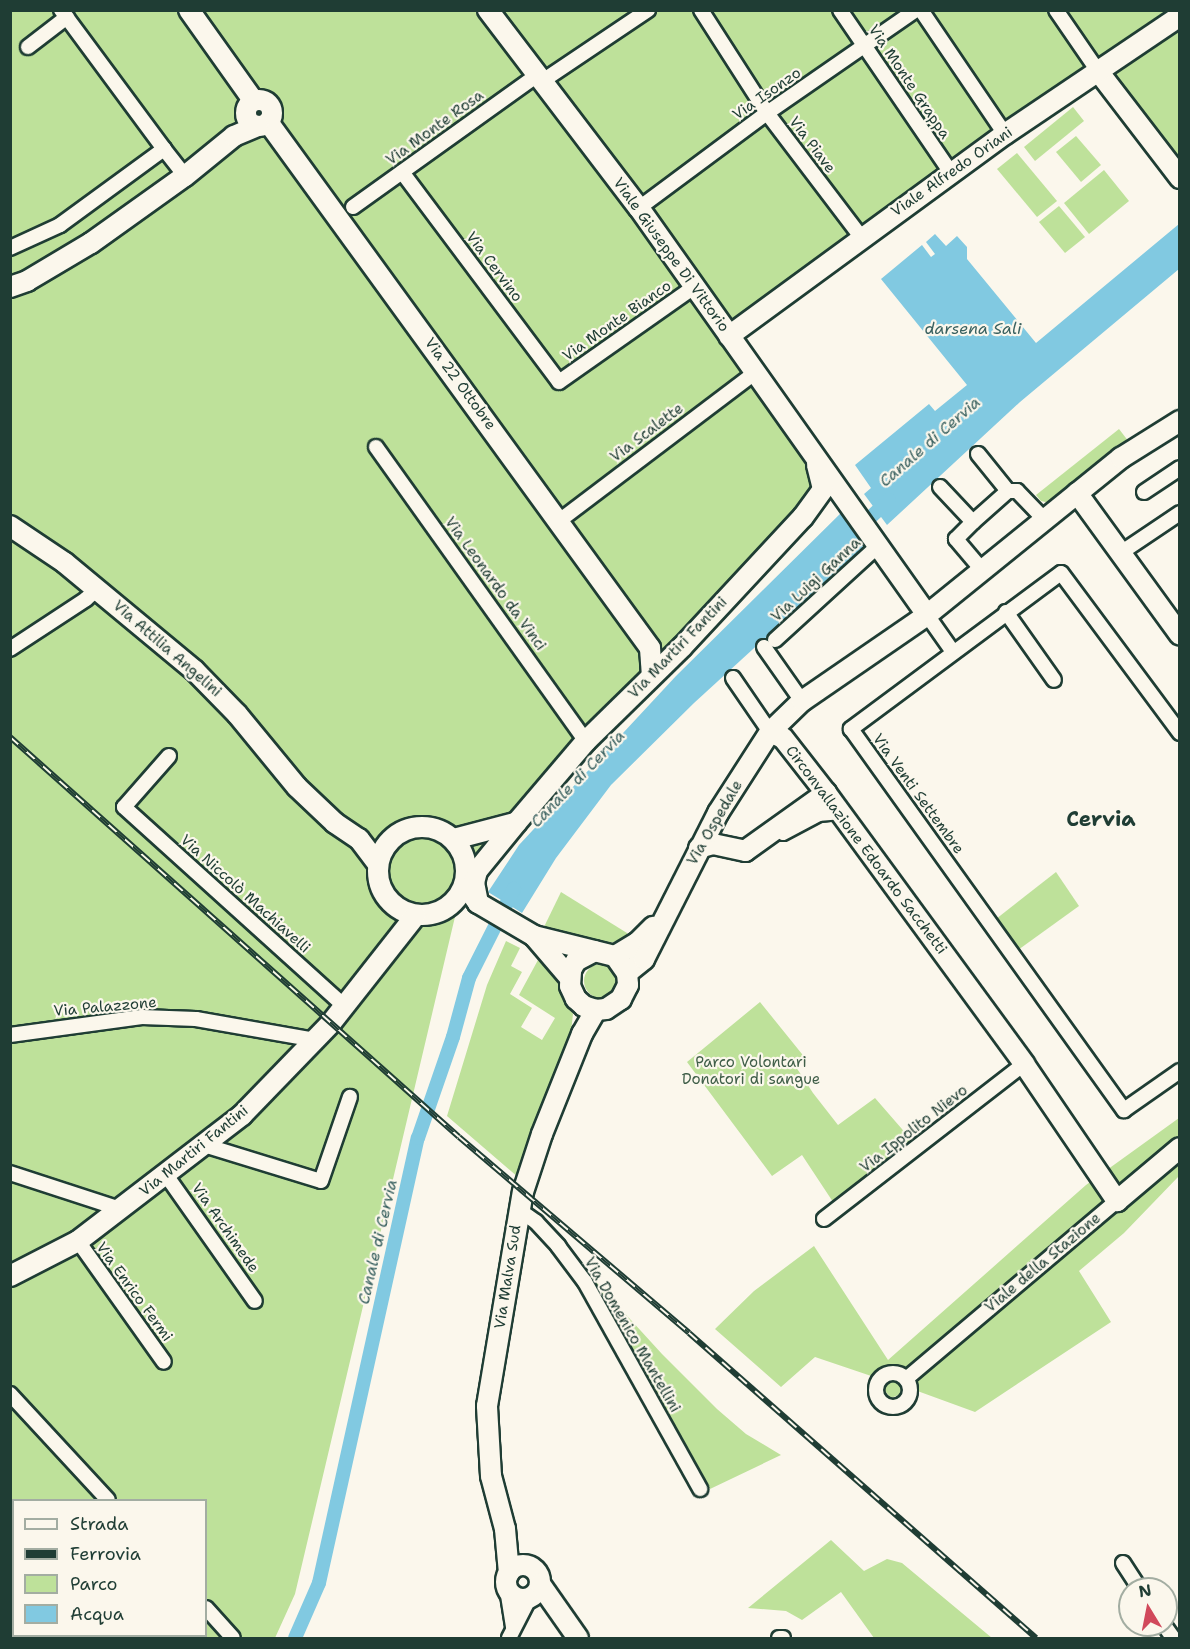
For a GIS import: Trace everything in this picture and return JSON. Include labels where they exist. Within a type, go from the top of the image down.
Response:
[{"type":"street","name":"Via 22 Ottobre","points":[[189,10],[256,116],[559,521],[650,648]]},
{"type":"street","name":"Viale Giuseppe Di Vittorio","points":[[488,10],[538,79],[639,208],[849,501],[927,615]]},
{"type":"street","name":"Via Monte Rosa","points":[[353,207],[538,79],[648,10]]},
{"type":"street","name":"Via Piave","points":[[701,10],[767,113],[861,237]]},
{"type":"street","name":"Via Monte Grappa","points":[[840,10],[951,173]]},
{"type":"street","name":"Via Isonzo","points":[[639,208],[767,113],[916,10]]},
{"type":"street","points":[[921,10],[1005,134]]},
{"type":"street","points":[[1056,10],[1098,71],[1179,178]]},
{"type":"street","points":[[28,47],[64,14],[185,176]]},
{"type":"street","name":"Viale Alfredo Oriani","points":[[729,336],[861,237],[1005,134],[1179,16]]},
{"type":"street","points":[[10,287],[27,281],[91,243],[185,176],[256,116]]},
{"type":"street","points":[[10,248],[60,225],[164,150]]},
{"type":"street","name":"Via Cervino","points":[[402,172],[559,382]]},
{"type":"street","name":"Via Monte Bianco","points":[[559,382],[694,287]]},
{"type":"street","name":"Via Scalette","points":[[559,521],[756,372]]},
{"type":"street","points":[[733,678],[770,732],[802,700],[927,615],[1121,458],[1179,421]]},
{"type":"street","name":"Via Leonardo da Vinci","points":[[376,447],[586,741]]},
{"type":"street","name":"Via Martiri Fantini","points":[[511,825],[586,741],[682,646],[803,517],[823,489],[814,453]]},
{"type":"street","points":[[978,454],[1008,491]]},
{"type":"street","points":[[1144,492],[1179,468]]},
{"type":"street","points":[[940,487],[973,522]]},
{"type":"street","points":[[983,571],[956,539],[1008,491],[1017,490],[1044,519]]},
{"type":"street","points":[[1077,493],[1179,635]]},
{"type":"street","points":[[1119,554],[1179,513]]},
{"type":"street","name":"Via Attilia Angelini","points":[[10,526],[97,589],[220,695],[297,787],[335,823],[359,839],[378,864]]},
{"type":"street","name":"Via Luigi Ganna","points":[[802,700],[770,644],[879,545]]},
{"type":"street","name":"Via Venti Settembre","points":[[1179,733],[1062,573],[1006,612],[851,729],[1124,1110],[1179,1071]]},
{"type":"street","points":[[10,649],[86,599],[97,589]]},
{"type":"street","points":[[1006,612],[1054,680]]},
{"type":"street","points":[[927,615],[953,652]]},
{"type":"street","points":[[651,675],[650,648],[665,651],[682,646]]},
{"type":"street","name":"Circonvallazione Edoardo Sacchetti","points":[[770,732],[783,738],[826,793],[1024,1064],[1117,1201]]},
{"type":"street","name":"Via Ospedale","points":[[663,917],[718,813],[770,732]]},
{"type":"street","name":"Via Niccolò Machiavelli","points":[[169,756],[124,807],[344,1005]]},
{"type":"street","points":[[699,848],[714,844],[745,851],[826,793]]},
{"type":"street","points":[[764,839],[786,832],[818,814],[839,812]]},
{"type":"street","points":[[718,813],[719,831],[728,846]]},
{"type":"street","points":[[454,839],[511,825]]},
{"type":"street","points":[[478,903],[466,875],[463,852],[454,839],[443,831],[416,826],[403,830],[382,850],[378,864],[378,879],[383,893],[393,904],[416,915],[443,910],[454,902],[466,875],[473,853],[511,825]]},
{"type":"street","points":[[478,903],[474,883],[477,871],[511,825]]},
{"type":"street","points":[[359,839],[392,838]]},
{"type":"street","points":[[454,902],[478,903],[534,936],[615,956],[627,973],[628,985],[621,999],[611,1007],[596,1010],[576,999]]},
{"type":"street","points":[[387,950],[393,904]]},
{"type":"street","name":"Via Martiri Fantini","points":[[10,1276],[78,1241],[242,1115],[369,978],[387,950],[416,915]]},
{"type":"street","points":[[615,956],[637,944],[663,917]]},
{"type":"street","points":[[627,973],[644,959],[663,917]]},
{"type":"street","points":[[534,936],[569,977]]},
{"type":"street","points":[[582,1034],[576,999],[569,977],[576,961],[595,951]]},
{"type":"street","name":"Via Martiri Fantini","points":[[265,1091],[309,1039],[344,1005]]},
{"type":"street","name":"Via Malva Sud","points":[[508,1581],[505,1529],[490,1476],[487,1406],[519,1210],[542,1134],[582,1034],[596,1010]]},
{"type":"street","name":"Via Palazzone","points":[[10,1035],[142,1017],[196,1018],[309,1039]]},
{"type":"street","name":"Via Ippolito Nievo","points":[[824,1219],[1024,1064]]},
{"type":"street","points":[[204,1145],[321,1181],[350,1098]]},
{"type":"street","name":"Viale della Stazione","points":[[906,1379],[1179,1148]]},
{"type":"street","points":[[10,1173],[120,1209]]},
{"type":"street","name":"Via Archimede","points":[[166,1175],[255,1301]]},
{"type":"street","name":"Via Domenico Mantellini","points":[[519,1210],[536,1222],[558,1246],[585,1282],[700,1489]]},
{"type":"street","name":"Via Enrico Fermi","points":[[78,1241],[164,1362]]},
{"type":"street","points":[[10,1394],[107,1499]]},
{"type":"street","name":"Via Malva Sud","points":[[505,1529],[529,1566]]},
{"type":"street","points":[[1123,1563],[1132,1577]]},
{"type":"street","points":[[518,1566],[529,1566],[537,1573],[535,1591],[511,1634],[508,1581],[518,1566]]},
{"type":"street","points":[[508,1581],[520,1599],[535,1591]]},
{"type":"street","points":[[535,1591],[578,1638]]},
{"type":"street","points":[[207,1609],[234,1638]]},
{"type":"green space","points":[[11,11],[1179,11],[1179,157],[1098,71],[741,327],[823,489],[467,866],[295,1594],[275,1638],[11,1638]]},
{"type":"green space","points":[[1073,107],[1084,121],[1035,161],[1024,147]]},
{"type":"green space","points":[[1076,136],[1101,165],[1081,182],[1056,152]]},
{"type":"green space","points":[[1017,153],[1057,201],[1037,217],[997,169]]},
{"type":"green space","points":[[1104,170],[1129,201],[1089,234],[1064,203]]},
{"type":"green space","points":[[1059,206],[1085,237],[1065,253],[1039,222]]},
{"type":"green space","points":[[1119,429],[1129,442],[1050,503],[1041,501],[1036,495]]},
{"type":"green space","points":[[1056,872],[1079,906],[1018,950],[996,919]]},
{"type":"green space","points":[[561,892],[627,933],[629,937],[607,944],[543,929]]},
{"type":"green space","points":[[506,941],[520,948],[511,966],[522,972],[510,994],[532,1008],[521,1027],[542,1040],[555,1018],[519,995],[538,960],[558,977],[573,1014],[571,1032],[518,1177],[447,1116],[487,985]]},
{"type":"green space","points":[[601,964],[613,969],[618,981],[613,993],[601,998],[589,993],[584,981],[589,969]]},
{"type":"green space","name":"Parco Volontari Donatori di sangue","points":[[760,1002],[806,1059],[796,1067],[838,1125],[875,1098],[915,1144],[835,1205],[802,1155],[772,1176],[687,1062]]},
{"type":"green space","points":[[1179,1118],[1179,1176],[1124,1233],[1079,1271],[1111,1322],[975,1412],[901,1385],[901,1394],[891,1398],[884,1390],[889,1382],[815,1357],[781,1387],[715,1329],[754,1291],[814,1246],[888,1360],[1086,1185]]},
{"type":"green space","points":[[588,1273],[662,1354],[717,1409],[746,1434],[781,1455],[710,1489]]},
{"type":"green space","points":[[831,1540],[864,1571],[887,1559],[902,1563],[992,1638],[874,1638],[841,1592],[802,1620],[786,1611],[748,1608]]},
{"type":"water","name":"darsena Sali","points":[[1179,224],[1179,269],[1020,402],[887,525],[864,494],[871,488],[855,465],[929,404],[935,411],[967,385],[881,279],[922,245],[931,257],[935,254],[926,242],[935,234],[946,246],[957,236],[967,247],[967,259],[1036,343]]},
{"type":"water","points":[[846,508],[871,544],[694,703],[611,785],[556,858],[522,913],[488,892],[519,845],[676,676]]},
{"type":"waterway","name":"Canale di Cervia","points":[[857,530],[889,500]]},
{"type":"waterway","name":"Canale di Cervia","points":[[295,1638],[319,1583],[418,1138],[453,1037],[469,978],[514,889]]},
{"type":"railway","points":[[10,737],[459,1137],[689,1333],[1036,1638]]},
{"type":"district","name":"Cervia","points":[[1101,819]]}]
